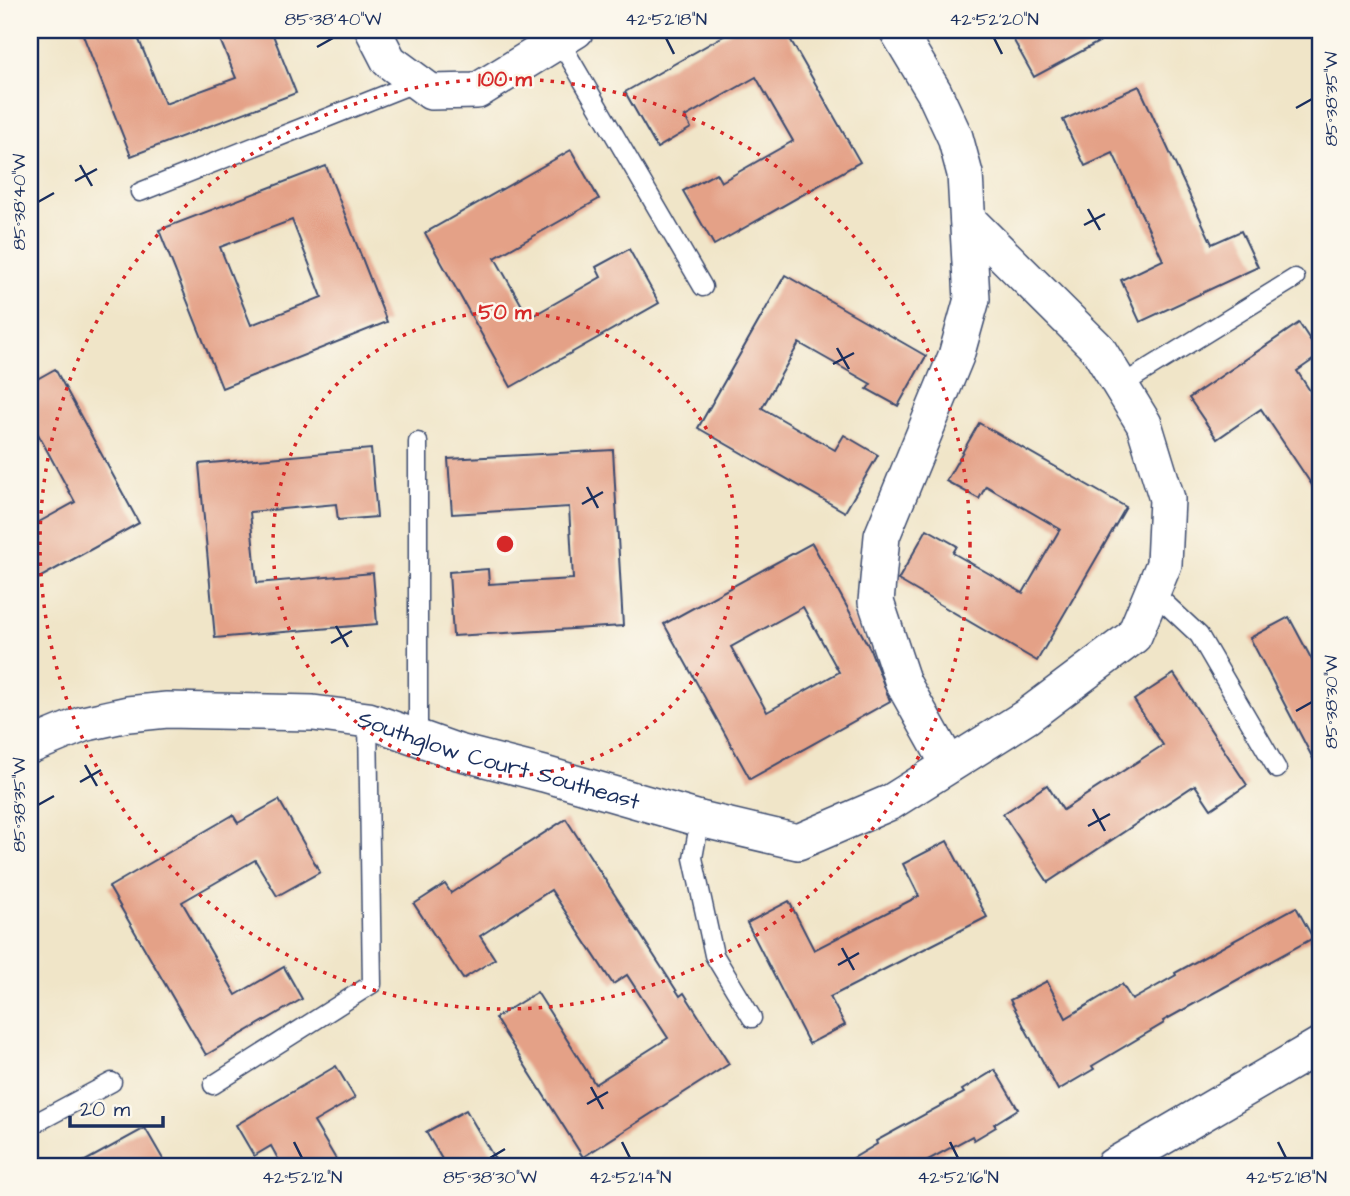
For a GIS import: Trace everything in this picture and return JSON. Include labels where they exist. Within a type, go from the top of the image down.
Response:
[{"type":"street","points":[[373,30],[389,61],[431,92],[477,90],[567,35]]},
{"type":"street","points":[[897,30],[934,92],[955,137],[965,174],[972,299],[956,356],[882,536],[876,602],[903,683],[949,765]]},
{"type":"street","name":"Southglow Court Southeast","points":[[30,746],[83,724],[128,714],[167,710],[313,713],[368,720],[458,752],[700,819],[798,842],[891,802],[1026,717],[1134,636],[1164,564],[1167,499],[1144,425],[1098,349],[968,220]]},
{"type":"street","points":[[1113,1166],[1320,1045]]},
{"type":"lane","points":[[567,35],[703,287]]},
{"type":"lane","points":[[140,192],[417,82]]},
{"type":"lane","points":[[1121,386],[1295,278]]},
{"type":"lane","points":[[418,442],[418,738]]},
{"type":"lane","points":[[1153,592],[1199,635],[1277,769]]},
{"type":"lane","points":[[213,1085],[372,984],[371,762],[368,720]]},
{"type":"lane","points":[[700,819],[693,858],[714,955],[752,1018]]},
{"type":"lane","points":[[30,1126],[112,1082]]},
{"type":"building","points":[[81,30],[135,30],[165,104],[236,78],[216,30],[271,30],[296,93],[131,156]]},
{"type":"building","points":[[734,30],[785,30],[860,162],[714,245],[683,191],[716,173],[721,182],[793,141],[756,77],[685,117],[691,128],[657,148],[625,92]]},
{"type":"building","points":[[1008,30],[1121,30],[1034,77]]},
{"type":"building","points":[[1139,86],[1212,244],[1241,231],[1258,267],[1140,322],[1121,280],[1163,260],[1113,153],[1085,166],[1063,120]]},
{"type":"building","points":[[571,150],[599,199],[495,258],[529,318],[601,277],[596,267],[629,249],[659,303],[511,387],[425,233]]},
{"type":"building","points":[[326,166],[387,322],[222,388],[159,230]],"holes":[[[292,220],[322,297],[251,325],[220,247]]]},
{"type":"building","points":[[785,275],[926,356],[898,406],[867,389],[871,384],[799,343],[762,408],[835,450],[844,435],[878,455],[845,512],[698,428]]},
{"type":"building","points":[[1299,323],[1320,355],[1297,371],[1320,406],[1320,497],[1261,409],[1217,439],[1189,398]]},
{"type":"building","points":[[55,369],[139,523],[30,583],[30,527],[75,502],[38,434],[30,439],[30,383]]},
{"type":"building","points":[[979,423],[1126,507],[1037,661],[898,580],[927,529],[957,546],[953,553],[1023,593],[1060,529],[986,486],[979,499],[946,481]]},
{"type":"building","points":[[371,449],[377,517],[338,520],[336,504],[250,512],[257,583],[373,573],[377,624],[215,638],[199,464]]},
{"type":"building","points":[[613,450],[623,626],[453,636],[449,572],[488,569],[489,584],[573,579],[569,507],[452,514],[448,459]]},
{"type":"building","points":[[812,543],[870,649],[890,701],[750,779],[664,624]],"holes":[[[803,607],[839,672],[767,712],[731,647]]]},
{"type":"building","points":[[1289,617],[1312,660],[1320,655],[1320,772],[1250,638]]},
{"type":"building","points":[[1174,674],[1247,785],[1211,809],[1195,785],[1048,882],[1003,814],[1047,785],[1063,810],[1163,745],[1134,700]]},
{"type":"building","points":[[279,800],[320,872],[277,896],[255,860],[182,902],[236,995],[284,967],[302,999],[206,1055],[109,887],[233,815],[238,823]]},
{"type":"building","points":[[566,819],[680,996],[684,993],[729,1064],[583,1157],[495,1018],[537,992],[595,1084],[668,1038],[627,975],[613,984],[551,890],[480,936],[495,959],[463,979],[414,904],[445,884],[451,893]]},
{"type":"building","points":[[947,841],[987,917],[830,997],[845,1025],[809,1044],[747,923],[789,901],[814,950],[919,896],[903,864]]},
{"type":"building","points":[[1296,907],[1313,938],[1163,1021],[1164,1023],[1092,1066],[1094,1069],[1058,1090],[1010,1000],[1047,981],[1066,1018],[1122,984],[1132,1000],[1176,975],[1175,973]]},
{"type":"building","points":[[336,1066],[355,1098],[314,1122],[340,1166],[282,1166],[271,1146],[254,1156],[236,1125]]},
{"type":"building","points":[[995,1070],[1018,1109],[994,1124],[996,1127],[974,1140],[972,1136],[917,1166],[840,1166],[877,1144],[876,1141],[964,1093],[962,1090]]},
{"type":"building","points":[[466,1110],[499,1166],[446,1166],[426,1132]]},
{"type":"building","points":[[145,1128],[167,1166],[76,1166]]}]
